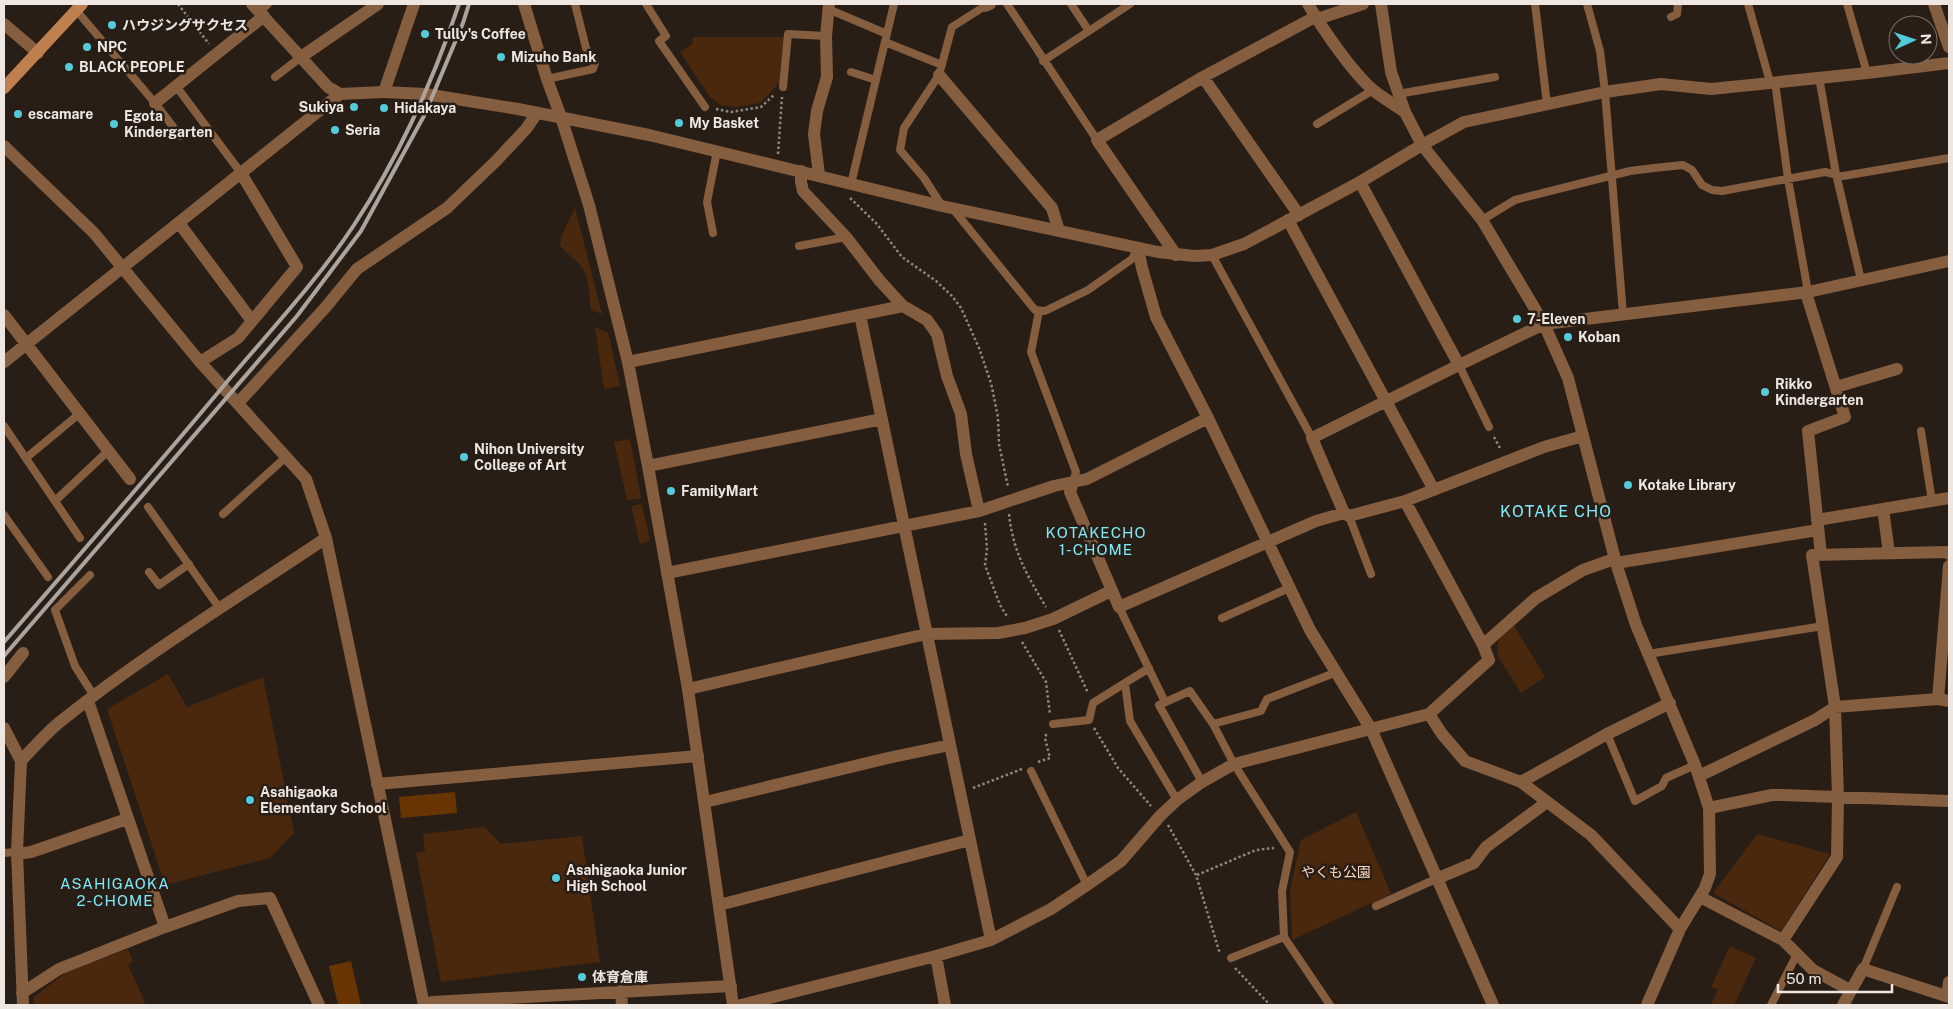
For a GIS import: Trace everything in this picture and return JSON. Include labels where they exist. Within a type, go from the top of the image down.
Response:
[{"type":"main road","points":[[4,88],[79,7]]},
{"type":"street","points":[[301,57],[378,4]]},
{"type":"street","points":[[384,92],[414,4]]},
{"type":"street","points":[[524,4],[547,79],[590,205],[628,362],[688,689],[733,1005]]},
{"type":"street","points":[[1308,4],[1344,56],[1373,90],[1405,112]]},
{"type":"street","points":[[1176,255],[1097,140],[1203,77],[1316,18],[1363,4]]},
{"type":"street","points":[[1382,4],[1391,72],[1405,112],[1422,145],[1482,220],[1544,324],[1568,378],[1615,561],[1636,625],[1697,770],[1709,808],[1710,874],[1700,897],[1680,929],[1647,1005]]},
{"type":"street","points":[[1934,4],[1949,47]]},
{"type":"street","points":[[819,175],[814,134],[816,111],[827,76],[826,36],[828,6]]},
{"type":"street","points":[[155,103],[216,54],[261,9],[328,87],[340,94],[384,92],[425,94],[561,117],[717,151],[947,207],[1138,248],[1176,255],[1212,255],[1244,244],[1360,182],[1464,122],[1605,92],[1661,84],[1711,89],[1949,63]]},
{"type":"street","points":[[4,24],[38,52]]},
{"type":"street","points":[[940,70],[1052,208],[1059,230]]},
{"type":"street","points":[[1203,77],[1294,217],[1386,400],[1434,490]]},
{"type":"street","points":[[4,362],[340,94]]},
{"type":"street","points":[[238,403],[325,308],[357,269],[447,208],[496,162],[526,129],[537,113]]},
{"type":"street","points":[[4,146],[94,233],[124,267],[200,362],[306,479],[326,538],[424,1005],[432,1002],[516,1001],[621,991],[730,986]]},
{"type":"street","points":[[801,171],[803,191],[846,237],[880,281],[903,306],[927,320],[937,334],[947,376],[961,414],[966,454],[981,510]]},
{"type":"street","points":[[200,362],[238,338],[297,266],[241,173]]},
{"type":"street","points":[[1360,182],[1459,365]]},
{"type":"street","points":[[179,223],[252,321]]},
{"type":"street","points":[[1138,248],[1156,317],[1208,418],[1310,630],[1371,729],[1493,1005]]},
{"type":"street","points":[[1347,515],[1312,438],[1544,324],[1807,292],[1949,261]]},
{"type":"street","points":[[1807,292],[1845,417],[1808,431],[1821,555]]},
{"type":"street","points":[[628,362],[903,306]]},
{"type":"street","points":[[860,315],[991,940]]},
{"type":"street","points":[[4,316],[130,479]]},
{"type":"street","points":[[1836,388],[1897,369]]},
{"type":"street","points":[[667,572],[981,510],[1054,486],[1087,479],[1208,418]]},
{"type":"street","points":[[648,466],[882,419]]},
{"type":"street","points":[[1073,482],[1070,492],[1119,607],[1316,520],[1347,515],[1405,501],[1544,447],[1583,436]]},
{"type":"street","points":[[1484,646],[1536,598],[1583,570],[1615,561],[1817,525],[1883,509],[1949,498]]},
{"type":"street","points":[[740,1005],[936,956],[991,940],[1051,909],[1087,885],[1120,861],[1177,800],[1202,782],[1234,764],[1429,714],[1489,660],[1484,646],[1405,501]]},
{"type":"street","points":[[1883,509],[1889,553]]},
{"type":"street","points":[[21,761],[60,722],[91,699],[170,642],[326,538]]},
{"type":"street","points":[[1783,940],[1837,858],[1838,797],[1834,707],[1812,555],[1946,552],[1949,554]]},
{"type":"street","points":[[1697,770],[1815,720],[1834,707],[1944,700],[1949,566]]},
{"type":"street","points":[[688,689],[926,634],[998,633],[1015,630],[1053,619],[1112,591]]},
{"type":"street","points":[[4,677],[23,653]]},
{"type":"street","points":[[91,699],[128,819],[165,927]]},
{"type":"street","points":[[1521,782],[1607,734],[1670,703]]},
{"type":"street","points":[[1429,714],[1442,734],[1465,760],[1521,782],[1591,835],[1680,929]]},
{"type":"street","points":[[4,728],[21,761],[17,853],[23,999]]},
{"type":"street","points":[[705,802],[950,745]]},
{"type":"street","points":[[377,784],[698,756]]},
{"type":"street","points":[[1709,808],[1772,795],[1949,801]]},
{"type":"street","points":[[1436,879],[1474,863],[1486,847],[1547,802]]},
{"type":"street","points":[[17,853],[31,852],[128,819]]},
{"type":"street","points":[[719,906],[970,840]]},
{"type":"street","points":[[1700,897],[1783,940],[1813,970],[1850,990]]},
{"type":"street","points":[[23,999],[58,970],[165,927],[238,901],[270,898],[319,1005]]},
{"type":"street","points":[[936,956],[945,1005]]},
{"type":"street","points":[[1843,1005],[1863,969],[1948,997],[1949,982]]},
{"type":"street","points":[[621,991],[622,1005]]},
{"type":"lane","points":[[547,79],[593,69],[596,63],[586,48],[575,4]]},
{"type":"lane","points":[[646,4],[666,36],[659,41],[705,107]]},
{"type":"lane","points":[[852,184],[894,4]]},
{"type":"lane","points":[[1007,4],[1097,140]]},
{"type":"lane","points":[[1071,4],[1089,31]]},
{"type":"lane","points":[[1043,61],[1130,4]]},
{"type":"lane","points":[[1535,4],[1547,104]]},
{"type":"lane","points":[[1587,4],[1600,51],[1605,92],[1623,314]]},
{"type":"lane","points":[[1671,16],[1676,14],[1678,4]]},
{"type":"lane","points":[[1748,4],[1772,82],[1807,292]]},
{"type":"lane","points":[[1847,4],[1868,73]]},
{"type":"lane","points":[[986,5],[952,26],[940,70],[904,128],[900,150],[1035,310],[1045,311],[1088,290],[1132,259],[1138,248]]},
{"type":"lane","points":[[828,6],[940,70]]},
{"type":"lane","points":[[79,7],[180,136]]},
{"type":"lane","points":[[783,87],[788,34],[826,36]]},
{"type":"lane","points":[[275,77],[301,57]]},
{"type":"lane","points":[[851,72],[876,80]]},
{"type":"lane","points":[[1398,94],[1496,77]]},
{"type":"lane","points":[[1819,77],[1836,174],[1861,280]]},
{"type":"lane","points":[[176,86],[241,173]]},
{"type":"lane","points":[[1317,124],[1373,90]]},
{"type":"lane","points":[[713,233],[707,202],[717,151]]},
{"type":"lane","points":[[1482,220],[1515,200],[1630,172],[1683,165],[1692,170],[1702,185],[1712,190],[1722,191],[1826,172],[1843,176],[1949,158]]},
{"type":"lane","points":[[799,246],[846,237]]},
{"type":"lane","points":[[1212,255],[1312,438]]},
{"type":"lane","points":[[1039,310],[1032,352],[1076,472],[1073,482]]},
{"type":"lane","points":[[1459,365],[1489,427]]},
{"type":"lane","points":[[26,458],[79,414]]},
{"type":"lane","points":[[4,426],[80,538]]},
{"type":"lane","points":[[1921,430],[1932,501]]},
{"type":"lane","points":[[55,501],[108,451]]},
{"type":"lane","points":[[223,514],[286,457]]},
{"type":"lane","points":[[148,507],[220,609]]},
{"type":"lane","points":[[4,514],[48,577]]},
{"type":"lane","points":[[1347,515],[1371,574]]},
{"type":"lane","points":[[149,572],[159,585],[189,564]]},
{"type":"lane","points":[[90,575],[55,610],[75,666],[91,699]]},
{"type":"lane","points":[[1222,618],[1289,588]]},
{"type":"lane","points":[[1119,607],[1165,702]]},
{"type":"lane","points":[[1648,654],[1823,626]]},
{"type":"lane","points":[[1051,723],[1089,720],[1094,703],[1149,668]]},
{"type":"lane","points":[[1213,724],[1261,711],[1267,699],[1337,672]]},
{"type":"lane","points":[[1125,683],[1130,721],[1177,800]]},
{"type":"lane","points":[[1202,782],[1159,705],[1190,691],[1213,724],[1234,764],[1290,852],[1282,891],[1284,938],[1330,1005]]},
{"type":"lane","points":[[1607,734],[1635,801],[1662,786],[1666,778],[1697,770]]},
{"type":"lane","points":[[1030,769],[1087,885]]},
{"type":"lane","points":[[4,852],[17,853]]},
{"type":"lane","points":[[1376,906],[1436,879]]},
{"type":"lane","points":[[1863,969],[1897,887]]},
{"type":"lane","points":[[1227,958],[1284,938]]},
{"type":"lane","points":[[1771,1005],[1797,954]]},
{"type":"path","points":[[178,4],[216,54]]},
{"type":"path","points":[[705,107],[731,112],[761,107],[783,87]]},
{"type":"path","points":[[777,165],[783,87]]},
{"type":"path","points":[[1489,427],[1506,462]]},
{"type":"path","points":[[1008,502],[1011,536],[1026,574],[1053,619],[1094,703]]},
{"type":"path","points":[[981,510],[987,549],[985,565],[1000,605],[1046,682],[1051,723],[1045,738],[1050,758],[1036,764]]},
{"type":"path","points":[[1089,720],[1118,768],[1172,829],[1196,875],[1219,952],[1227,958]]},
{"type":"path","points":[[960,793],[1030,769]]},
{"type":"path","points":[[1196,875],[1256,850],[1273,848],[1284,842]]},
{"type":"path","points":[[1234,967],[1270,1005]]},
{"type":"green space","points":[[693,37],[784,37],[780,82],[760,103],[736,107],[721,105],[710,97],[680,52],[692,44]]},
{"type":"green space","points":[[575,208],[602,314],[591,310],[585,271],[560,245],[562,235]]},
{"type":"green space","points":[[595,327],[608,333],[619,386],[604,389]]},
{"type":"green space","points":[[630,439],[641,498],[627,500],[614,442]]},
{"type":"green space","points":[[641,504],[650,541],[640,544],[631,506]]},
{"type":"green space","points":[[1514,625],[1545,677],[1521,693],[1497,655],[1498,641]]},
{"type":"green space","points":[[168,674],[187,707],[263,677],[294,833],[270,858],[165,885],[107,709]]},
{"type":"green space","name":"やくも公園","points":[[1356,812],[1391,894],[1292,940],[1290,890],[1301,840]]},
{"type":"green space","points":[[484,827],[501,844],[582,836],[600,962],[441,982],[416,853],[425,851],[423,834]]},
{"type":"green space","points":[[1757,834],[1830,854],[1781,931],[1713,893]]},
{"type":"green space","points":[[1730,946],[1756,958],[1734,1005],[1711,1005],[1718,990],[1711,987]]},
{"type":"green space","points":[[128,949],[133,961],[128,965],[146,1005],[34,1005],[34,997],[65,973]]},
{"type":"shaded area","points":[[455,792],[457,813],[401,818],[399,797]]},
{"type":"shaded area","points":[[351,961],[361,1005],[338,1005],[329,966]]},
{"type":"railway","points":[[4,642],[290,309],[339,247],[386,173],[414,118],[459,4]]},
{"type":"railway","points":[[4,656],[297,316],[361,231],[425,114],[469,4]]},
{"type":"place","name":"ハウジングサクセス","points":[[112,25]]},
{"type":"place","name":"Tully's Coffee","points":[[425,34]]},
{"type":"place","name":"NPC","points":[[87,47]]},
{"type":"place","name":"Mizuho Bank","points":[[501,57]]},
{"type":"place","name":"BLACK PEOPLE","points":[[69,67]]},
{"type":"place","name":"Sukiya","points":[[354,107]]},
{"type":"place","name":"Hidakaya","points":[[384,108]]},
{"type":"place","name":"escamare","points":[[18,114]]},
{"type":"place","name":"My Basket","points":[[679,123]]},
{"type":"place","name":"Egota Kindergarten","points":[[114,124]]},
{"type":"place","name":"Seria","points":[[335,130]]},
{"type":"place","name":"7-Eleven","points":[[1517,319]]},
{"type":"place","name":"Koban","points":[[1568,337]]},
{"type":"place","name":"Rikko Kindergarten","points":[[1765,392]]},
{"type":"place","name":"Nihon University College of Art","points":[[464,457]]},
{"type":"place","name":"Kotake Library","points":[[1628,485]]},
{"type":"place","name":"FamilyMart","points":[[671,491]]},
{"type":"place","name":"Asahigaoka Elementary School","points":[[250,800]]},
{"type":"place","name":"Asahigaoka Junior High School","points":[[556,878]]},
{"type":"place","name":"体育倉庫","points":[[582,977]]},
{"type":"district","name":"KOTAKE CHO","points":[[1556,511]]},
{"type":"district","name":"KOTAKECHO 1-CHOME","points":[[1096,542]]},
{"type":"district","name":"ASAHIGAOKA 2-CHOME","points":[[115,892]]}]
